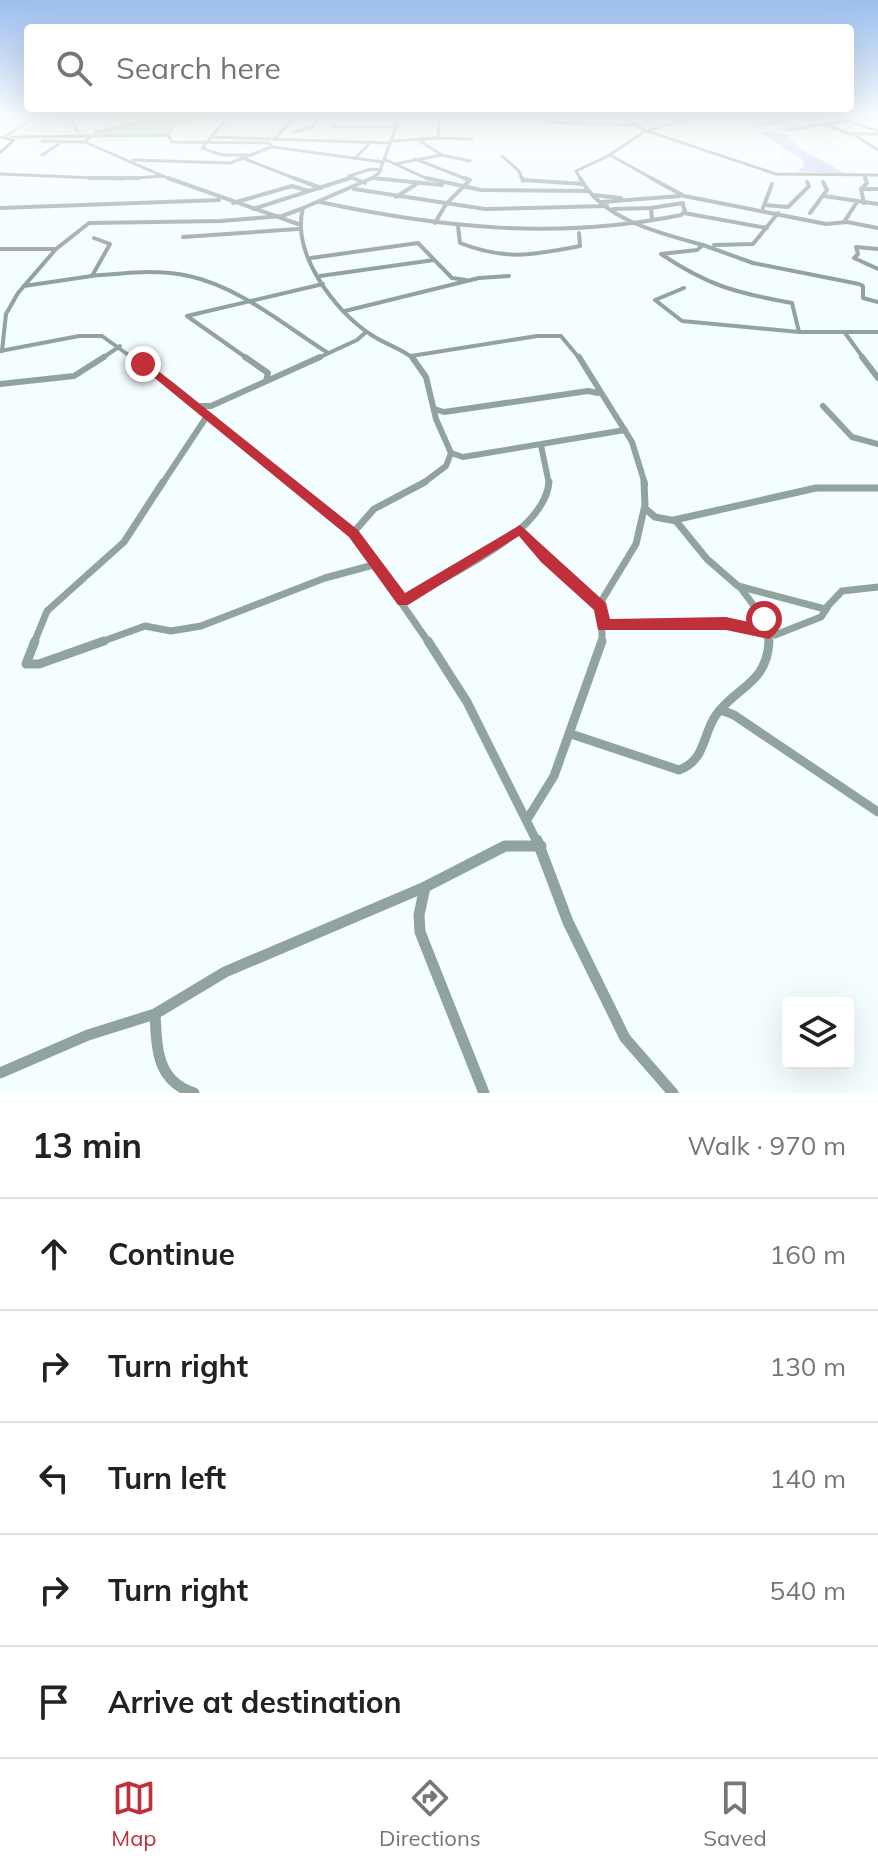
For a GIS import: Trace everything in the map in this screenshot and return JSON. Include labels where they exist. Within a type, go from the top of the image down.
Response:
[{"type":"street","points":[[147,167],[232,203],[298,226]]},
{"type":"street","points":[[266,167],[334,195]]},
{"type":"street","points":[[252,209],[305,194],[378,167]]},
{"type":"street","points":[[384,167],[365,183],[277,217],[94,222],[56,249],[24,286],[6,314],[1,351],[90,335],[102,336],[120,346],[353,533],[403,601],[467,702],[528,818],[568,922],[625,1038],[673,1093]]},
{"type":"street","points":[[401,167],[433,178],[442,185]]},
{"type":"street","points":[[435,223],[446,204],[470,180],[438,167]]},
{"type":"street","points":[[512,167],[523,180],[524,191]]},
{"type":"street","points":[[583,167],[576,170],[590,193],[608,208],[638,223],[753,263],[859,284],[863,286],[863,298],[878,302]]},
{"type":"street","points":[[631,167],[683,196]]},
{"type":"street","points":[[758,167],[780,175],[878,175]]},
{"type":"street","points":[[0,174],[120,179],[164,176]]},
{"type":"street","points":[[861,189],[867,183],[865,176]]},
{"type":"street","points":[[350,178],[365,183]]},
{"type":"street","points":[[371,178],[524,191],[590,193],[639,200]]},
{"type":"street","points":[[523,180],[584,184]]},
{"type":"street","points":[[600,202],[683,196],[739,206],[788,207],[809,186],[807,182]]},
{"type":"street","points":[[810,213],[824,196],[827,188],[823,182]]},
{"type":"street","points":[[394,197],[418,183]]},
{"type":"street","points":[[764,207],[772,184]]},
{"type":"street","points":[[232,203],[292,186],[311,191]]},
{"type":"street","points":[[352,189],[497,210],[683,205]]},
{"type":"street","points":[[861,189],[878,189]]},
{"type":"street","points":[[861,189],[864,203]]},
{"type":"street","points":[[547,191],[554,209]]},
{"type":"street","points":[[305,194],[315,203],[513,233],[579,233],[684,213],[767,228]]},
{"type":"street","points":[[683,196],[684,213]]},
{"type":"street","points":[[824,196],[878,204]]},
{"type":"street","points":[[739,206],[740,197]]},
{"type":"street","points":[[0,208],[61,203],[122,205],[225,200]]},
{"type":"street","points":[[703,214],[705,200]]},
{"type":"street","points":[[844,222],[857,202]]},
{"type":"street","points":[[764,207],[826,224],[844,222],[878,228]]},
{"type":"street","points":[[303,208],[298,226],[323,284],[367,335],[411,356],[423,369],[451,453],[444,468],[364,516],[353,533]]},
{"type":"street","points":[[651,208],[652,220]]},
{"type":"street","points":[[778,213],[751,244],[703,245],[697,250],[661,254],[701,281],[741,294],[790,301],[799,332]]},
{"type":"street","points":[[183,237],[298,226]]},
{"type":"street","points":[[458,226],[460,243],[501,256],[580,246],[579,233]]},
{"type":"street","points":[[91,276],[110,244],[94,238]]},
{"type":"street","points":[[311,258],[415,243],[452,278],[466,280]]},
{"type":"street","points":[[878,249],[856,247],[858,254],[854,258],[878,269]]},
{"type":"street","points":[[0,249],[56,249]]},
{"type":"street","points":[[320,276],[434,260]]},
{"type":"street","points":[[24,286],[139,272],[183,275],[220,288],[328,353]]},
{"type":"street","points":[[345,311],[466,280],[509,276]]},
{"type":"street","points":[[266,381],[269,375],[266,371],[187,317],[323,284]]},
{"type":"street","points":[[684,288],[655,300],[682,321],[799,332],[878,332]]},
{"type":"street","points":[[845,333],[878,378]]},
{"type":"street","points":[[195,406],[211,406],[367,335]]},
{"type":"street","points":[[411,356],[556,335],[573,349],[598,393],[625,430],[644,473],[647,510],[635,551],[601,608]]},
{"type":"street","points":[[0,384],[74,376],[120,346]]},
{"type":"street","points":[[434,409],[444,412],[592,391],[598,393]]},
{"type":"street","points":[[211,406],[124,542],[54,603],[26,664],[62,657],[145,626],[167,632],[206,624],[344,571],[377,564]]},
{"type":"street","points":[[823,406],[852,437],[878,444]]},
{"type":"street","points":[[451,453],[463,457],[625,430]]},
{"type":"street","points":[[403,601],[520,529],[542,507],[548,494],[549,468],[541,445]]},
{"type":"street","points":[[647,510],[655,517],[674,520],[816,488],[878,488]]},
{"type":"street","points":[[571,734],[683,769],[700,756],[721,710],[744,692],[768,663],[769,633],[754,602],[707,559],[674,520]]},
{"type":"street","points":[[520,529],[546,558],[601,608],[604,625],[601,647],[571,734],[554,776],[528,818]]},
{"type":"street","points":[[740,587],[827,608]]},
{"type":"street","points":[[604,625],[726,623],[775,635],[821,617],[842,591],[878,587]]},
{"type":"street","points":[[721,710],[798,757],[878,812]]},
{"type":"street","points":[[0,1073],[88,1035],[155,1014],[225,972],[425,887],[505,846],[541,846]]},
{"type":"street","points":[[425,887],[419,915],[420,932],[484,1093]]},
{"type":"street","points":[[155,1014],[159,1060],[166,1081],[177,1089],[194,1093]]},
{"type":"water","points":[[803,167],[833,167],[846,174],[797,171]]},
{"type":"route","points":[[143,364],[316,500],[353,533],[403,601],[520,529],[591,602],[601,608],[604,625],[627,622],[726,623],[769,633],[764,619]]}]
